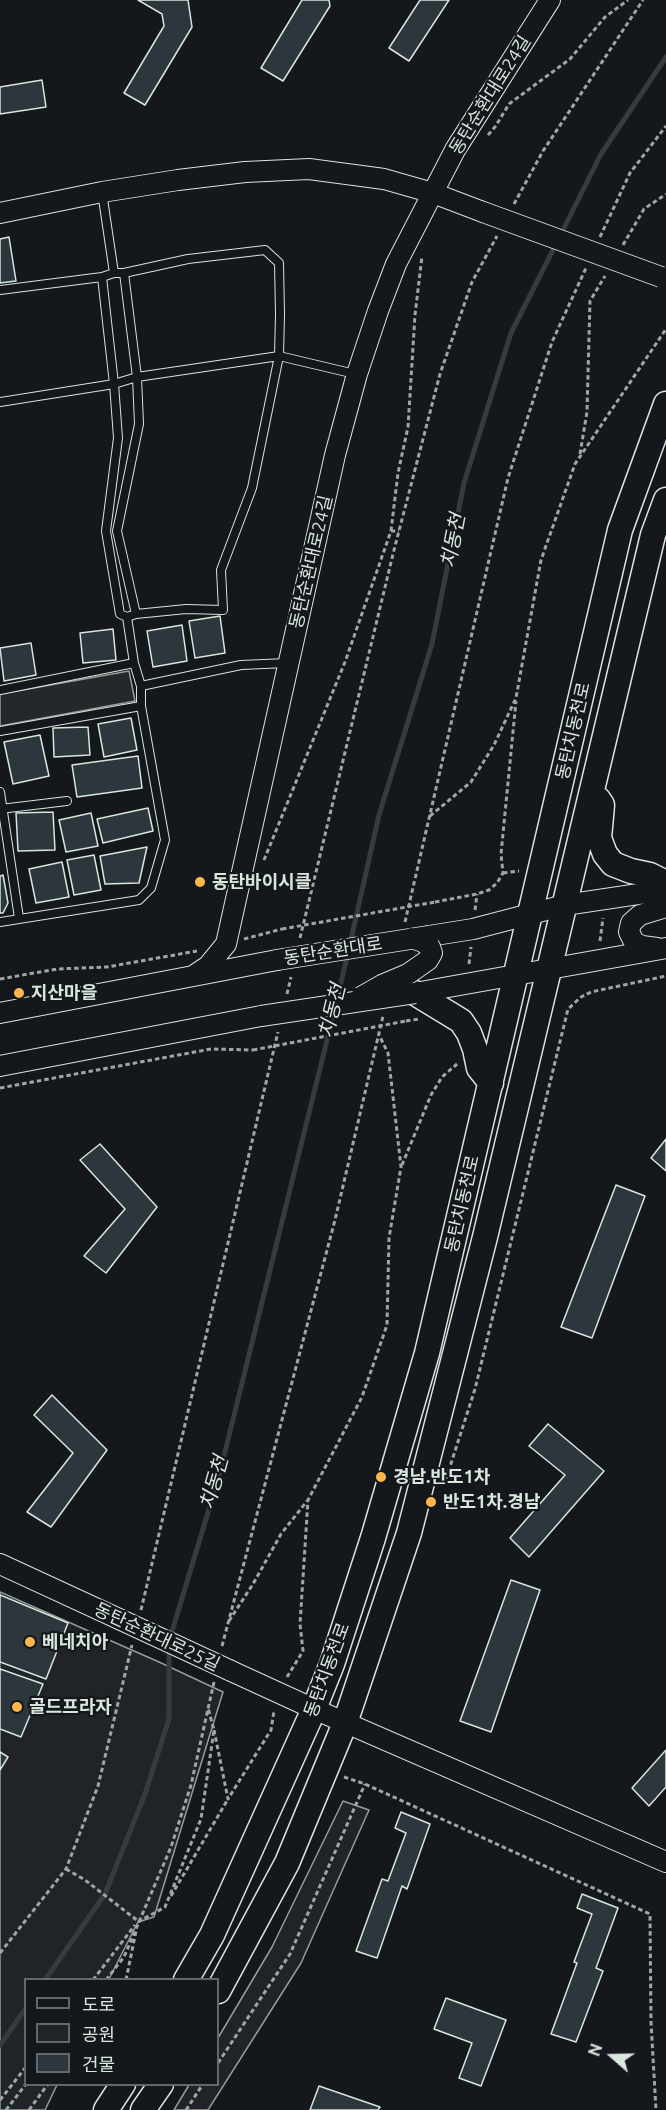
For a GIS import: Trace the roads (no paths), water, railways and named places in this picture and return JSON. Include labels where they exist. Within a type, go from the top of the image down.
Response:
[{"type":"main road","name":"동탄치동천로","points":[[187,1978],[212,1935],[314,1709],[332,1664],[373,1538],[428,1353],[620,530],[666,404]]},
{"type":"main road","name":"동탄치동천로","points":[[219,1989],[287,1863],[345,1723],[409,1533],[485,1237],[653,535],[666,500]]},
{"type":"main road","points":[[592,789],[602,805],[599,838],[613,864],[650,875],[666,884]]},
{"type":"main road","points":[[415,993],[461,1021],[469,1033],[479,1068],[491,1083]]},
{"type":"main road","points":[[106,2110],[122,2086]]},
{"type":"main road","points":[[143,2110],[160,2086]]},
{"type":"street","name":"동탄순환대로24길","points":[[226,944],[335,455],[357,374],[378,310],[396,264],[455,150],[550,0]]},
{"type":"street","points":[[0,213],[102,192],[245,172],[309,169],[384,178],[433,193],[663,278]]},
{"type":"street","name":"동탄순환대로","points":[[0,1013],[268,962],[473,929],[565,905],[666,890]]},
{"type":"street","points":[[663,948],[642,946],[634,942],[629,932],[631,923],[640,915],[666,907]]},
{"type":"street","points":[[354,1002],[382,985],[408,974],[428,960],[432,953],[430,947],[420,937]]},
{"type":"street","points":[[193,976],[208,966],[226,944],[268,962]]},
{"type":"street","points":[[0,1066],[261,1016],[516,976],[663,948]]},
{"type":"street","name":"동탄순환대로25길","points":[[0,1564],[345,1723],[666,1862]]},
{"type":"lane","points":[[102,192],[114,273]]},
{"type":"lane","points":[[0,290],[102,277],[188,259],[265,250],[279,263],[279,356],[252,488],[221,570],[223,610],[186,609],[127,617],[120,614],[106,531],[118,438],[102,277]]},
{"type":"lane","points":[[124,273],[137,377],[139,424],[117,531],[136,614]]},
{"type":"lane","points":[[0,402],[114,384],[137,377],[279,356],[357,374]]},
{"type":"lane","points":[[0,922],[139,900],[151,888],[165,840],[141,706],[141,686],[134,663],[127,617]]},
{"type":"lane","points":[[0,690],[134,663]]},
{"type":"lane","points":[[141,686],[241,665],[288,663]]},
{"type":"lane","points":[[0,731],[141,706]]},
{"type":"lane","points":[[0,792],[20,918]]},
{"type":"lane","points":[[1,808],[67,801]]},
{"type":"waterway","name":"치동천","points":[[560,236],[601,154],[666,57]]},
{"type":"waterway","name":"치동천","points":[[350,944],[379,815],[432,644],[464,483],[511,333],[556,244]]},
{"type":"waterway","name":"치동천","points":[[337,999],[348,953]]},
{"type":"waterway","name":"치동천","points":[[170,1638],[219,1476],[335,1008]]},
{"type":"waterway","name":"치동천","points":[[46,1978],[105,1894],[145,1794],[169,1719],[169,1647]]},
{"type":"waterway","name":"치동천","points":[[0,2045],[24,2011]]},
{"type":"place","name":"동탄바이시클","points":[[200,882]]},
{"type":"place","name":"지산마을","points":[[19,993]]},
{"type":"place","name":"경남.반도1차","points":[[381,1477]]},
{"type":"place","name":"반도1차.경남","points":[[431,1502]]},
{"type":"place","name":"베네치아","points":[[30,1642]]},
{"type":"place","name":"골드프라자","points":[[17,1707]]}]
